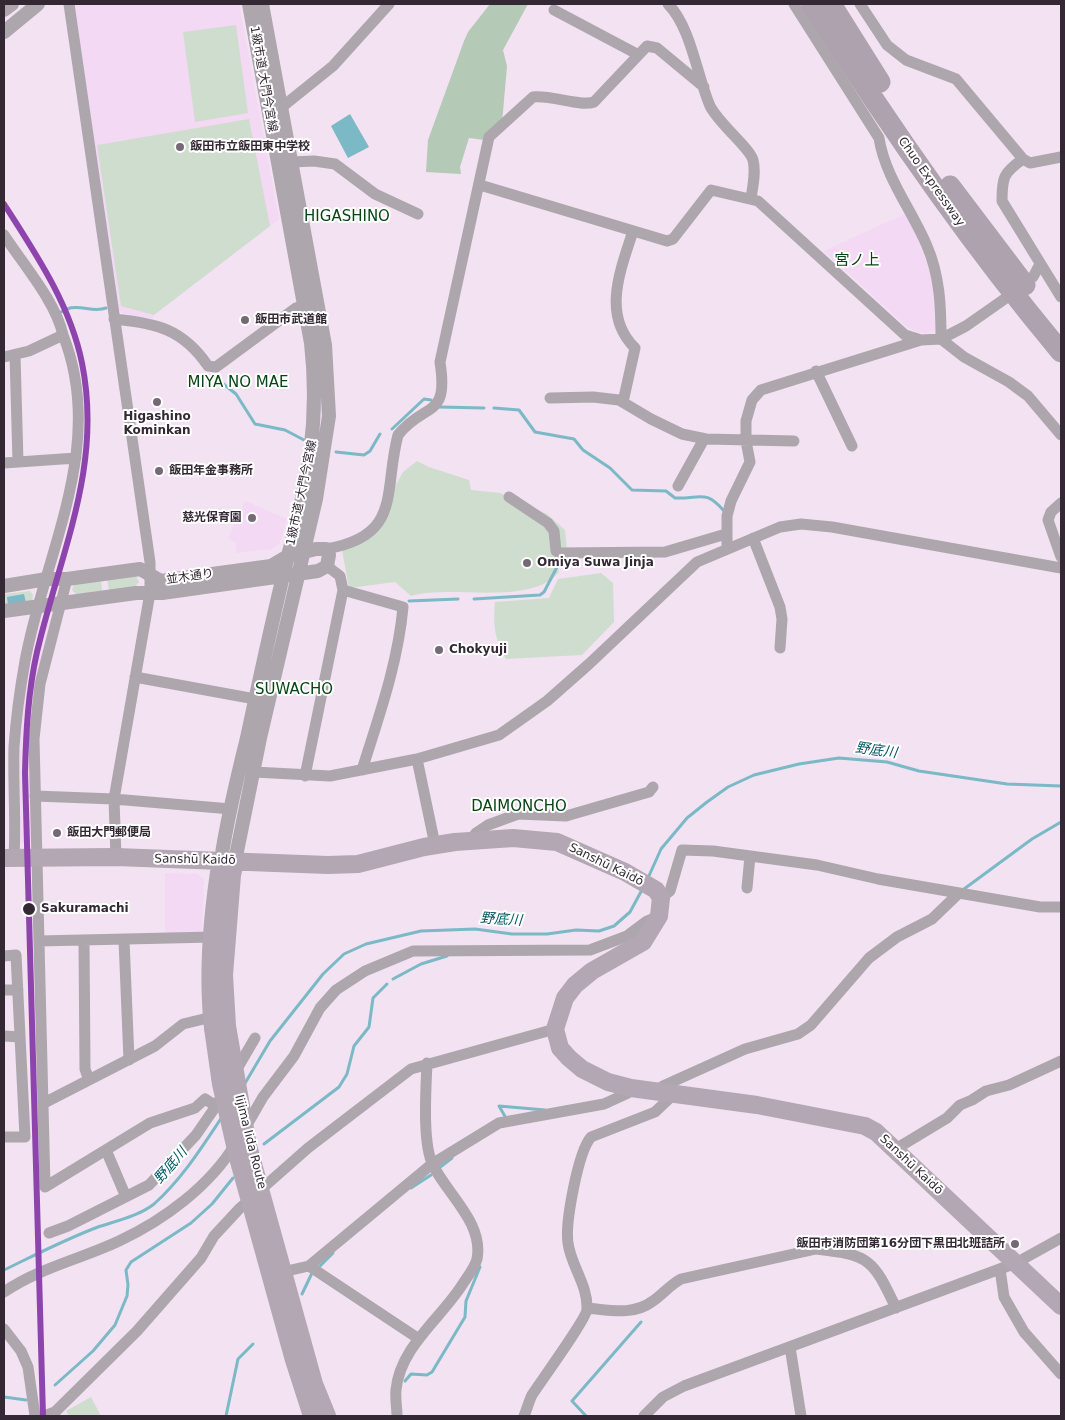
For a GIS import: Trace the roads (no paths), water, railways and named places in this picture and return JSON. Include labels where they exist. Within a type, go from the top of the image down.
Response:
[{"type":"highway","name":"Chuo Expressway","points":[[812,4],[884,115],[965,232],[1061,352]]},
{"type":"highway","name":"Chuo Expressway","points":[[831,4],[933,162],[1061,332]]},
{"type":"main road","name":"Sanshū Kaidō","points":[[9,858],[116,857],[228,860],[328,866],[358,864],[435,845],[470,840],[513,838],[558,842],[638,878],[658,894]]},
{"type":"main road","name":"Iijima Iida Route","points":[[228,860],[213,938],[217,1024],[243,1150],[282,1272],[314,1384],[327,1416]]},
{"type":"main road","name":"Iijima Iida Route","points":[[217,1024],[224,975],[232,876],[228,860]]},
{"type":"main road","points":[[555,1029],[566,998],[575,985],[592,971],[643,942],[659,916],[658,894]]},
{"type":"main road","name":"Sanshū Kaidō","points":[[555,1029],[560,1048],[582,1069],[608,1082],[631,1088],[667,1092],[865,1126],[876,1132],[1008,1266],[1061,1306]]},
{"type":"main road","name":"Iijima Iida Route","points":[[256,1195],[292,1352],[312,1416]]},
{"type":"street","points":[[4,10],[12,4]]},
{"type":"street","points":[[4,32],[38,4]]},
{"type":"street","points":[[68,4],[150,562],[148,574],[150,593],[114,798],[116,857]]},
{"type":"street","name":"1級市道 大門今宮線","points":[[228,860],[231,809],[308,471],[314,428],[316,383],[304,305],[250,4]]},
{"type":"street","points":[[228,860],[254,772],[299,574],[326,444],[329,390],[325,345],[262,4]]},
{"type":"street","points":[[282,107],[333,66],[389,4]]},
{"type":"street","points":[[668,4],[679,20],[710,106],[720,123],[753,158],[754,177],[751,198]]},
{"type":"street","points":[[794,4],[879,138],[882,156],[927,246],[938,278],[941,339],[964,357],[1009,382],[1028,396],[1061,435]]},
{"type":"street","points":[[860,4],[887,44],[906,60],[956,79],[1023,159],[1030,164],[1061,157]]},
{"type":"street","points":[[554,10],[637,54]]},
{"type":"street","points":[[305,776],[343,590],[340,576],[327,566],[329,555],[326,549],[345,546],[364,536],[379,521],[388,504],[398,435],[405,427],[436,407],[441,396],[443,379],[440,362],[489,137],[533,97],[551,97],[590,104],[605,92],[637,54],[647,46],[657,48],[704,87]]},
{"type":"street","points":[[1023,159],[1007,170],[1002,184],[1002,202],[1061,297]]},
{"type":"street","points":[[292,162],[314,161],[335,164],[375,194],[418,214]]},
{"type":"street","points":[[480,185],[667,241],[673,239],[711,190],[751,198],[758,201],[816,252],[905,335],[921,340]]},
{"type":"street","points":[[622,402],[635,348],[626,339],[615,304],[616,284],[633,231]]},
{"type":"street","points":[[4,235],[51,306],[61,326],[74,368],[78,396],[76,458],[68,501],[38,606],[25,660],[17,711],[9,793],[9,858]]},
{"type":"street","points":[[1033,277],[1040,264]]},
{"type":"street","points":[[727,549],[726,534],[731,502],[750,462],[746,441],[746,421],[752,400],[760,390],[816,371],[921,340],[941,339],[966,326],[1006,298]]},
{"type":"street","points":[[114,318],[146,322],[161,327],[196,347],[208,366],[216,367],[296,308],[304,305]]},
{"type":"street","points":[[18,462],[10,356],[43,346],[63,335]]},
{"type":"street","points":[[816,371],[852,446]]},
{"type":"street","points":[[550,398],[593,396],[622,402],[682,434],[704,439],[794,441]]},
{"type":"street","points":[[678,486],[704,439]]},
{"type":"street","points":[[4,463],[76,458]]},
{"type":"street","points":[[509,497],[548,522],[554,531],[556,551],[559,553],[665,552],[726,534]]},
{"type":"street","points":[[1061,503],[1052,512],[1048,520],[1061,557]]},
{"type":"street","points":[[254,772],[330,776],[417,759],[499,736],[547,701],[590,664],[697,562],[780,527],[814,525],[1061,568]]},
{"type":"street","points":[[753,538],[780,607],[782,619],[780,648]]},
{"type":"street","name":"並木通り","points":[[4,586],[47,578],[67,579],[140,569],[161,580],[271,566],[288,556],[303,554],[316,549],[326,549]]},
{"type":"street","name":"並木通り","points":[[4,611],[268,580],[284,575],[318,571],[327,566]]},
{"type":"street","points":[[67,579],[40,684],[34,739],[45,1187],[150,1123],[196,1108],[205,1099],[216,1106]]},
{"type":"street","points":[[343,590],[403,607],[400,638],[389,687],[362,770]]},
{"type":"street","points":[[136,677],[255,699]]},
{"type":"street","points":[[417,759],[435,845]]},
{"type":"street","points":[[470,840],[488,825],[518,814],[566,816],[649,792],[653,787]]},
{"type":"street","points":[[35,796],[114,798],[231,809]]},
{"type":"street","points":[[658,894],[670,891],[682,850],[750,856],[816,865],[878,879],[1040,907],[1061,907]]},
{"type":"street","points":[[747,888],[750,856]]},
{"type":"street","points":[[524,1416],[531,1397],[586,1314],[588,1308],[585,1289],[568,1244],[567,1226],[580,1158],[592,1137],[655,1112],[672,1082],[745,1049],[798,1034],[810,1025],[869,958],[897,937],[932,919],[959,893]]},
{"type":"street","points":[[4,1292],[22,1280],[120,1240],[184,1200],[208,1179],[227,1158],[263,1097],[294,1056],[320,1008],[336,990],[365,971],[413,951],[590,950],[627,936],[646,921],[659,916]]},
{"type":"street","points":[[39,940],[84,941],[213,938]]},
{"type":"street","points":[[124,940],[128,1060]]},
{"type":"street","points":[[84,941],[85,1069],[88,1080]]},
{"type":"street","points":[[4,956],[16,955],[25,1137],[4,1137]]},
{"type":"street","points":[[4,990],[18,990]]},
{"type":"street","points":[[44,1103],[155,1046],[183,1024],[217,1024]]},
{"type":"street","points":[[51,1415],[137,1331],[201,1258],[214,1236],[240,1208],[308,1148],[410,1069],[555,1029]]},
{"type":"street","points":[[4,1036],[20,1037]]},
{"type":"street","points":[[49,1233],[126,1197],[149,1184],[196,1134],[216,1106],[255,1038]]},
{"type":"street","points":[[894,1150],[947,1118],[960,1105],[986,1091],[1009,1085],[1061,1061]]},
{"type":"street","points":[[397,1416],[396,1387],[408,1356],[419,1339],[455,1296],[476,1260],[476,1239],[470,1223],[432,1164],[425,1113],[427,1064]]},
{"type":"street","points":[[282,1272],[309,1266],[432,1164],[498,1123],[604,1104],[628,1094],[631,1088]]},
{"type":"street","points":[[106,1150],[126,1197]]},
{"type":"street","points":[[644,1416],[663,1397],[684,1386],[1008,1266],[1061,1238]]},
{"type":"street","points":[[588,1308],[632,1311],[654,1300],[681,1279],[816,1249],[837,1252],[869,1261],[879,1272],[896,1308]]},
{"type":"street","points":[[309,1266],[419,1339]]},
{"type":"street","points":[[1008,1266],[1004,1297],[1024,1332],[1061,1374]]},
{"type":"street","points":[[4,1329],[21,1351],[28,1367],[35,1416]]},
{"type":"street","points":[[790,1347],[801,1416]]},
{"type":"water","points":[[350,114],[369,147],[348,158],[331,126]]},
{"type":"water","points":[[24,594],[26,603],[8,605],[7,597]]},
{"type":"waterway","points":[[67,309],[77,307],[96,310],[106,308]]},
{"type":"waterway","points":[[61,312],[65,310]]},
{"type":"waterway","points":[[221,382],[236,394],[255,424],[285,430],[304,440]]},
{"type":"waterway","points":[[392,429],[424,399],[431,400]]},
{"type":"waterway","points":[[440,407],[484,408]]},
{"type":"waterway","points":[[494,408],[519,410],[535,432],[574,439],[583,450],[610,468],[632,490],[666,491],[675,498],[707,497],[718,504],[724,511]]},
{"type":"waterway","points":[[336,452],[364,455],[370,451],[380,434]]},
{"type":"waterway","points":[[474,599],[540,595],[544,592],[557,567],[578,560]]},
{"type":"waterway","points":[[409,601],[458,599]]},
{"type":"waterway","name":"野底川","points":[[648,878],[661,849],[687,818],[707,802],[728,787],[754,775],[799,764],[839,758],[887,762],[919,771],[1007,784],[1061,786]]},
{"type":"waterway","points":[[964,889],[1032,839],[1061,822]]},
{"type":"waterway","name":"野底川","points":[[244,1085],[270,1041],[323,974],[344,954],[366,944],[421,931],[475,929],[512,934],[547,934],[576,930],[599,931],[614,926],[630,912],[643,888]]},
{"type":"waterway","points":[[393,979],[421,964],[447,956]]},
{"type":"waterway","points":[[264,1144],[339,1087],[347,1074],[354,1046],[369,1027],[373,998],[387,984]]},
{"type":"waterway","points":[[506,1118],[499,1106],[545,1110]]},
{"type":"waterway","name":"野底川","points":[[4,1270],[51,1247],[98,1227],[134,1215],[154,1204],[183,1173],[222,1117]]},
{"type":"waterway","points":[[439,1168],[452,1158]]},
{"type":"waterway","points":[[411,1188],[431,1175]]},
{"type":"waterway","points":[[55,1385],[93,1351],[115,1325],[127,1296],[126,1270],[131,1262],[191,1223],[212,1204],[233,1178]]},
{"type":"waterway","points":[[320,1266],[333,1253]]},
{"type":"waterway","points":[[405,1381],[411,1374],[427,1375],[432,1372],[465,1317],[466,1301],[480,1267]]},
{"type":"waterway","points":[[302,1294],[312,1273]]},
{"type":"waterway","points":[[586,1416],[572,1401],[641,1322]]},
{"type":"waterway","points":[[226,1416],[238,1359],[253,1344]]},
{"type":"waterway","points":[[4,1397],[26,1400]]},
{"type":"place","name":"飯田市立飯田東中学校","points":[[180,147]]},
{"type":"place","name":"飯田市武道館","points":[[245,320]]},
{"type":"place","name":"Higashino Kominkan","points":[[157,402]]},
{"type":"place","name":"飯田年金事務所","points":[[159,471]]},
{"type":"place","name":"慈光保育園","points":[[252,518]]},
{"type":"place","name":"Omiya Suwa Jinja","points":[[527,563]]},
{"type":"place","name":"Chokyuji","points":[[439,650]]},
{"type":"place","name":"飯田大門郵便局","points":[[57,833]]},
{"type":"place","name":"Sakuramachi","points":[[29,909]]},
{"type":"place","name":"飯田市消防団第16分団下黒田北班詰所","points":[[1015,1244]]},
{"type":"district","name":"HIGASHINO","points":[[347,217]]},
{"type":"district","name":"宮ノ上","points":[[857,261]]},
{"type":"district","name":"MIYA NO MAE","points":[[238,383]]},
{"type":"district","name":"SUWACHO","points":[[294,690]]},
{"type":"district","name":"DAIMONCHO","points":[[519,807]]}]
